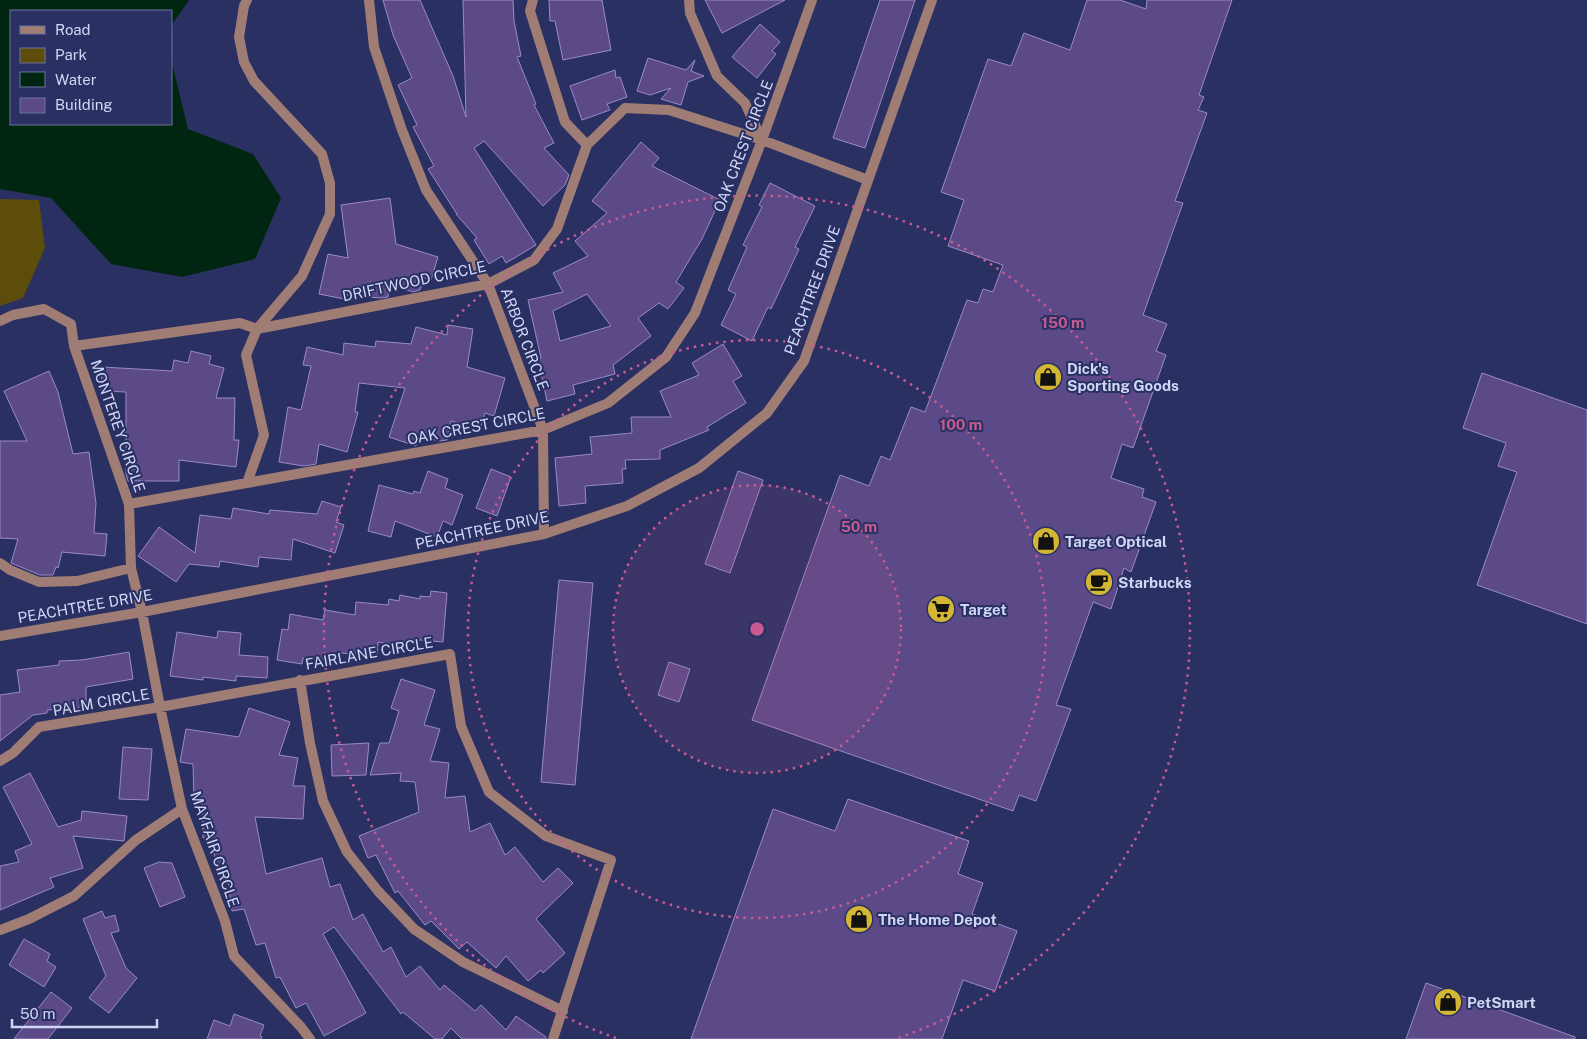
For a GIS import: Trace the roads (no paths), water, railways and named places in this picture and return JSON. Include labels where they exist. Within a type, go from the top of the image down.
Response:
[{"type":"street","points":[[247,0],[244,6],[239,37],[244,62],[254,81],[322,154],[330,183],[330,214],[302,276],[257,329],[246,355],[264,435],[247,483]]},
{"type":"street","name":"ARBOR CIRCLE","points":[[369,0],[374,46],[402,130],[426,190],[488,284],[543,430],[544,534]]},
{"type":"street","points":[[533,0],[530,11],[565,122],[587,145]]},
{"type":"street","points":[[689,0],[690,12],[717,76],[745,103],[762,140]]},
{"type":"street","name":"OAK CREST CIRCLE","points":[[129,504],[543,430],[608,403],[666,357],[695,313],[762,140],[812,0]]},
{"type":"street","name":"PEACHTREE DRIVE","points":[[0,636],[142,612],[544,534],[627,506],[699,468],[767,414],[804,360],[932,0]]},
{"type":"street","name":"DRIFTWOOD CIRCLE","points":[[74,346],[240,323],[257,329],[488,284],[534,260],[557,229],[587,145],[625,108],[670,110],[762,140],[868,180]]},
{"type":"street","name":"MONTEREY CIRCLE","points":[[0,321],[13,315],[44,309],[71,324],[74,346],[129,504],[131,568],[142,612]]},
{"type":"street","points":[[0,563],[10,570],[39,582],[77,581],[131,568]]},
{"type":"street","name":"MAYFAIR CIRCLE","points":[[142,612],[182,808],[225,921],[234,956],[310,1039]]},
{"type":"street","name":"FAIRLANE CIRCLE","points":[[160,707],[450,654],[461,726],[489,792],[546,836],[611,860],[563,1011]]},
{"type":"street","points":[[300,680],[310,742],[324,801],[347,852],[378,891],[414,929],[463,962],[563,1011],[553,1039]]},
{"type":"street","name":"PALM CIRCLE","points":[[0,761],[13,753],[39,727],[160,707]]},
{"type":"street","points":[[0,930],[29,919],[74,896],[136,840],[182,808]]},
{"type":"water","points":[[0,0],[189,0],[172,25],[172,10],[10,10],[10,125],[172,125],[172,63],[188,129],[253,154],[281,198],[255,259],[182,277],[111,264],[51,198],[0,189]]},
{"type":"place","name":"Dick's Sporting Goods","points":[[1048,377]]},
{"type":"place","name":"Target Optical","points":[[1046,541]]},
{"type":"place","name":"Starbucks","points":[[1099,582]]},
{"type":"place","name":"Target","points":[[941,609]]},
{"type":"place","name":"The Home Depot","points":[[859,919]]},
{"type":"place","name":"PetSmart","points":[[1448,1002]]}]
